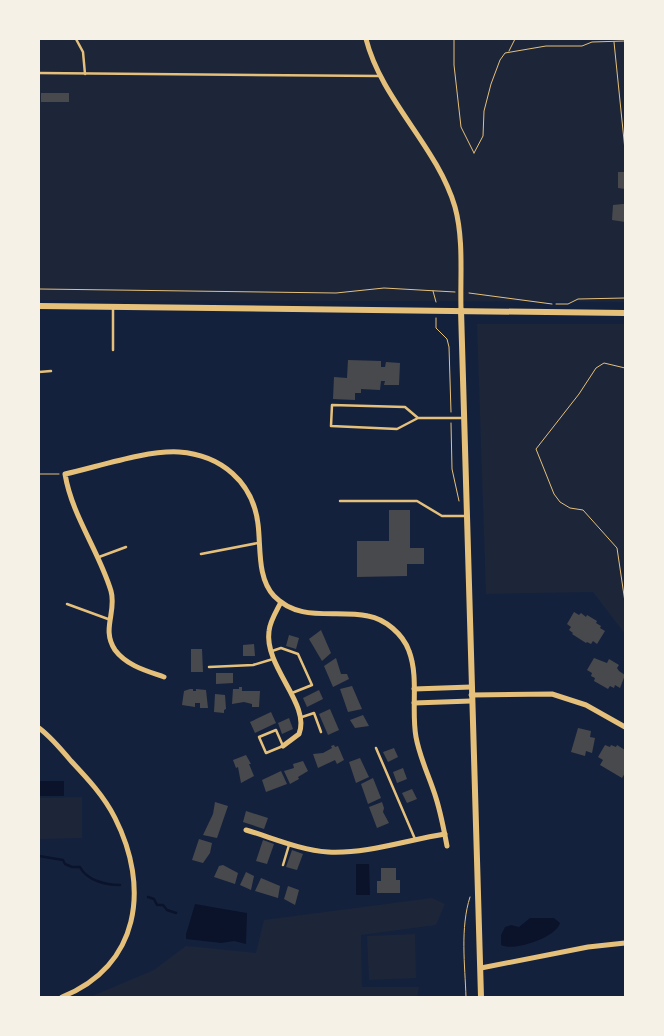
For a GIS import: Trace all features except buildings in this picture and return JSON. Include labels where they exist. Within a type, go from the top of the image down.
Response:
[{"type":"street","points":[[366,39],[380,76],[432,161],[454,206],[459,230],[464,418],[464,516],[481,997]]},
{"type":"street","points":[[39,306],[625,313]]},
{"type":"street","points":[[164,677],[131,664],[120,655],[109,638],[108,619],[112,596],[72,501],[65,474],[161,453],[179,452],[210,459],[229,469],[248,490],[257,513],[266,584],[281,602],[308,614],[366,615],[383,621],[398,633],[407,645],[412,660],[418,746],[437,800],[447,846]]},
{"type":"street","points":[[281,602],[269,632],[271,652],[302,717],[299,734],[283,746]]},
{"type":"street","points":[[414,689],[471,694],[552,694],[586,705],[625,727]]},
{"type":"street","points":[[414,703],[471,694]]},
{"type":"street","points":[[39,728],[84,775],[110,808],[129,852],[135,888],[131,925],[115,958],[88,984],[62,997]]},
{"type":"street","points":[[246,830],[308,849],[336,852],[359,850],[445,834]]},
{"type":"street","points":[[480,968],[588,947],[625,943]]},
{"type":"lane","points":[[76,39],[83,52],[85,74]]},
{"type":"lane","points":[[39,73],[380,76]]},
{"type":"lane","points":[[113,306],[113,350]]},
{"type":"lane","points":[[39,372],[51,371]]},
{"type":"lane","points":[[418,418],[405,407],[332,405],[331,426],[397,429],[418,418],[464,418]]},
{"type":"lane","points":[[340,502],[417,501],[442,516],[464,516]]},
{"type":"lane","points":[[200,554],[260,543]]},
{"type":"lane","points":[[97,558],[126,547]]},
{"type":"lane","points":[[67,604],[108,619]]},
{"type":"lane","points":[[271,652],[281,648],[298,654],[312,685],[290,694]]},
{"type":"lane","points":[[209,668],[253,665],[274,659]]},
{"type":"lane","points":[[302,717],[314,713],[321,732]]},
{"type":"lane","points":[[276,730],[283,746],[266,753],[259,737],[276,730]]},
{"type":"lane","points":[[376,748],[415,839]]},
{"type":"lane","points":[[283,865],[290,843]]},
{"type":"path","points":[[454,39],[454,65],[461,127],[474,153],[483,136],[484,111],[493,78],[500,60],[508,52],[515,39]]},
{"type":"path","points":[[508,52],[546,46],[582,46],[592,42],[625,41]]},
{"type":"path","points":[[614,42],[625,150]]},
{"type":"path","points":[[39,289],[336,293],[384,288],[461,292],[551,304],[568,304],[578,300],[625,298]]},
{"type":"path","points":[[433,291],[436,301]]},
{"type":"path","points":[[436,320],[436,328],[447,340],[449,347],[452,469],[464,516]]},
{"type":"path","points":[[625,368],[604,363],[596,368],[580,394],[536,449],[556,498],[563,506],[583,510],[617,548],[621,562],[625,602]]},
{"type":"path","points":[[39,474],[65,474]]},
{"type":"path","points":[[466,997],[466,911],[472,892]]},
{"type":"shaded area","points":[[39,39],[625,39],[625,302],[39,300]]},
{"type":"shaded area","points":[[477,324],[625,324],[625,634],[593,592],[486,594]]},
{"type":"shaded area","points":[[39,781],[64,781],[64,796],[39,796]]},
{"type":"shaded area","points":[[82,797],[82,838],[39,839],[39,798]]},
{"type":"shaded area","points":[[356,864],[369,864],[370,895],[356,895]]},
{"type":"shaded area","points":[[432,898],[445,904],[436,925],[361,935],[362,987],[419,987],[417,997],[90,997],[154,970],[186,946],[256,953],[264,920]]},
{"type":"shaded area","points":[[195,904],[247,913],[246,944],[234,941],[221,943],[186,939]]},
{"type":"shaded area","points":[[530,918],[554,918],[560,923],[551,933],[534,942],[507,947],[501,945],[501,935],[505,927],[511,925],[519,927]]},
{"type":"shaded area","points":[[415,934],[416,978],[369,980],[367,936]]},
{"type":"waterway","points":[[39,856],[63,860],[65,864],[72,867],[80,867],[92,879],[120,885]]},
{"type":"waterway","points":[[148,897],[154,899],[157,905],[163,905],[167,910],[176,913]]}]
